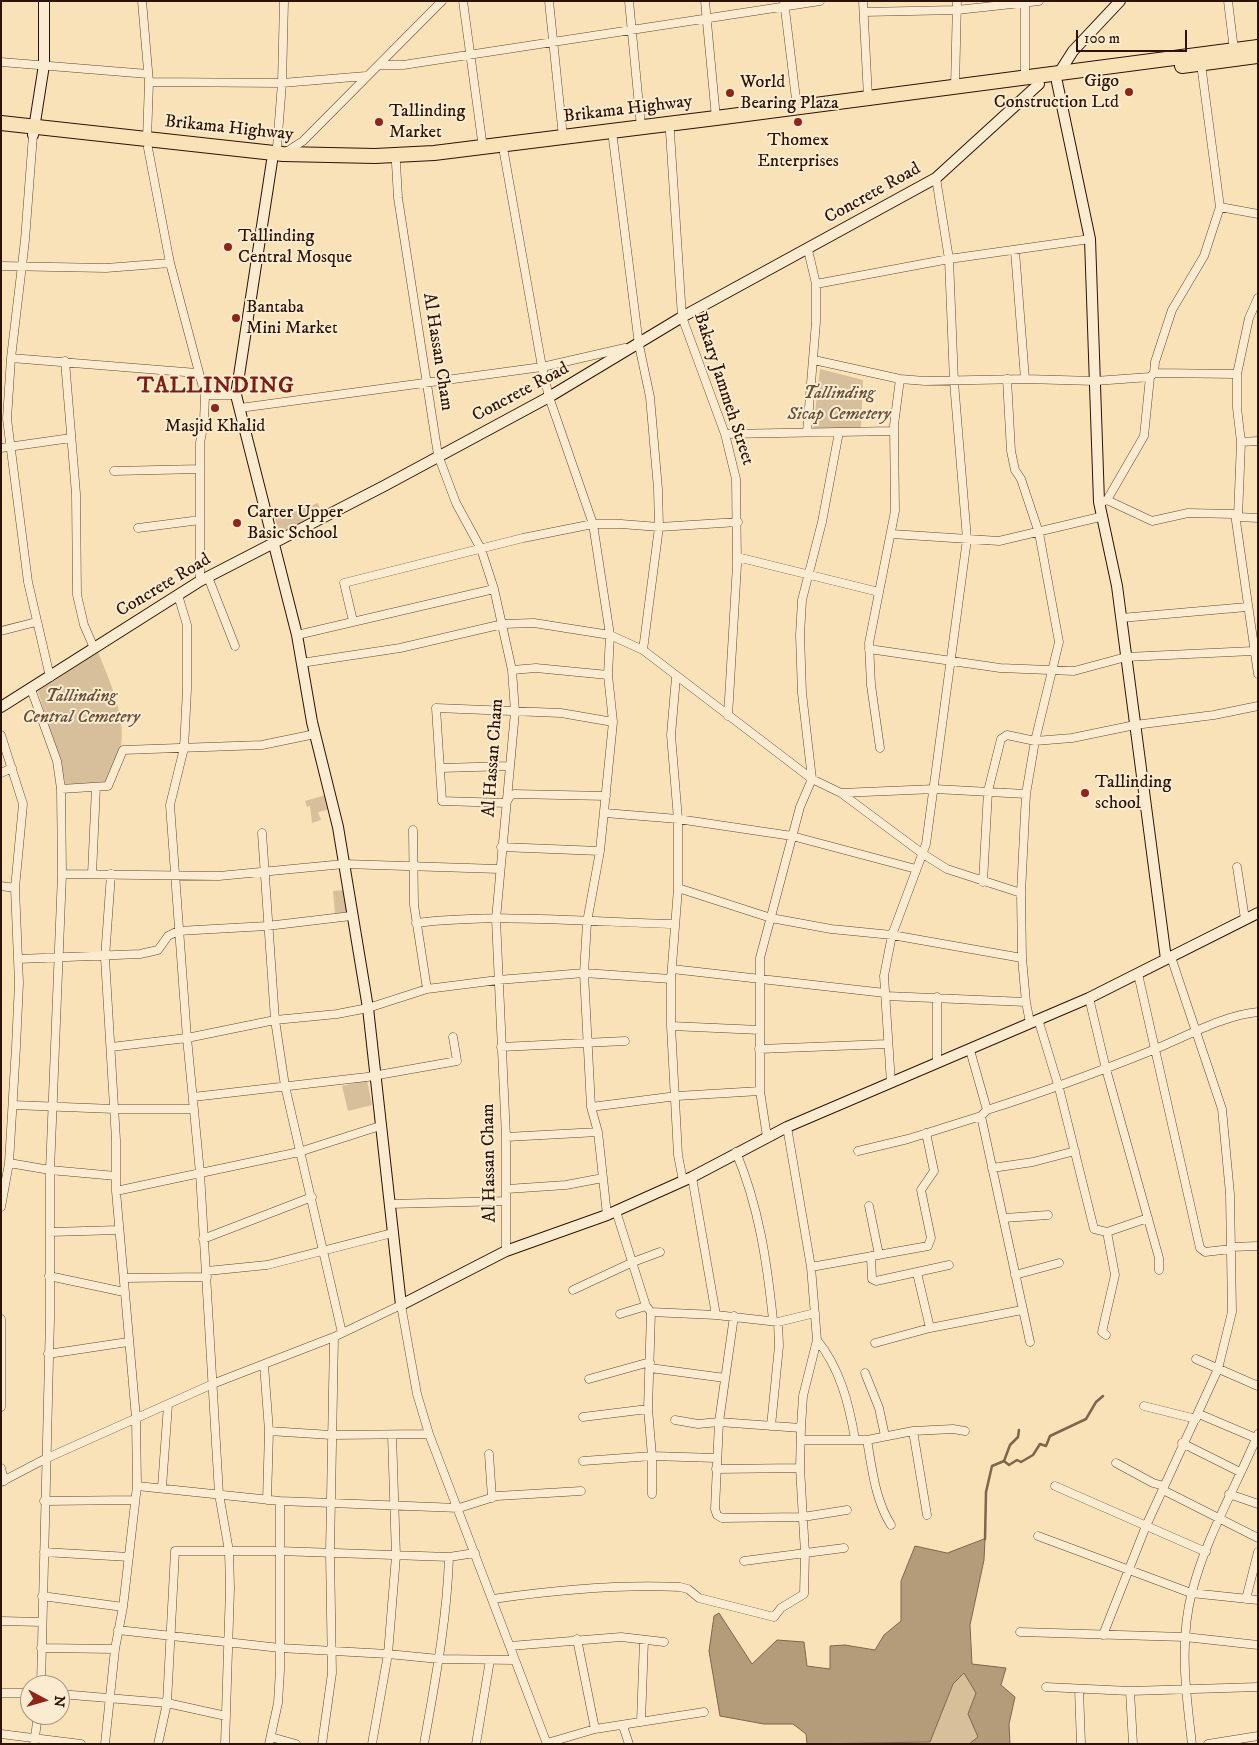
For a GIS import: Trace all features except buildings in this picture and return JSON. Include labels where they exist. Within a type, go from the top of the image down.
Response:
[{"type":"highway","name":"Brikama Highway","points":[[276,156],[374,156],[483,148],[868,97],[1058,77],[1258,47]]},
{"type":"highway","name":"Brikama Highway","points":[[1127,68],[1201,64],[1258,56]]},
{"type":"highway","name":"Brikama Highway","points":[[1,123],[34,131],[276,156],[322,164],[396,163],[504,153],[670,132],[1039,84],[1058,77]]},
{"type":"highway","name":"Brikama Highway","points":[[1,132],[34,131]]},
{"type":"street","points":[[44,1],[44,65],[34,131],[10,361],[5,447],[28,582],[50,677]]},
{"type":"street","points":[[142,1],[149,78],[147,143],[170,263],[191,337],[197,373],[205,395],[200,469],[200,520],[204,579],[235,646]]},
{"type":"street","points":[[284,1],[282,83],[276,156],[236,394],[298,635],[301,662],[315,734],[338,827],[351,916],[368,1008],[401,1305],[417,1394],[428,1434],[459,1508],[547,1743],[595,1729],[704,1712]]},
{"type":"street","points":[[276,156],[304,141],[442,1]]},
{"type":"street","points":[[463,1],[483,148]]},
{"type":"street","points":[[548,1],[563,137]]},
{"type":"street","points":[[629,1],[641,127]]},
{"type":"street","points":[[705,1],[716,118]]},
{"type":"street","points":[[381,65],[403,64],[631,31],[784,3],[820,1]]},
{"type":"street","points":[[863,1],[868,97]]},
{"type":"street","points":[[864,12],[1039,1]]},
{"type":"street","points":[[1103,1635],[1111,1619],[1146,1526],[1182,1443],[1198,1417],[1218,1369],[1232,1312],[1230,1194],[1222,1108],[1169,958],[1117,586],[1100,517],[1103,501],[1095,381],[1090,238],[1058,77],[1073,51],[1120,1]]},
{"type":"street","points":[[1228,1],[1234,50]]},
{"type":"street","points":[[1025,2],[1025,79]]},
{"type":"street","points":[[784,3],[797,107]]},
{"type":"street","points":[[955,87],[957,6]]},
{"type":"street","points":[[1,62],[44,65],[149,78],[282,83],[366,76]]},
{"type":"street","points":[[1103,501],[1144,436],[1152,375],[1172,310],[1204,256],[1220,208],[1201,64]]},
{"type":"street","name":"Concrete Road","points":[[1,707],[204,579],[549,398],[639,345],[682,317],[808,250],[936,178],[1039,84]]},
{"type":"street","name":"Bakary Jammeh Street","points":[[670,132],[682,317],[725,434],[736,479],[737,557],[728,716]]},
{"type":"street","points":[[613,139],[639,345],[650,397],[658,489],[658,527],[643,650]]},
{"type":"street","points":[[504,153],[542,367],[549,398],[593,524],[610,635],[608,675],[613,722],[600,851],[587,922],[584,973],[587,1044],[591,1107],[598,1132],[603,1178],[611,1213],[633,1262],[648,1309],[650,1365],[648,1409],[652,1456],[652,1494]]},
{"type":"street","name":"Al Hassan Cham","points":[[396,163],[398,198],[438,455],[456,503],[481,550],[494,589],[512,670],[515,712],[501,847],[496,919],[506,1137],[506,1252]]},
{"type":"street","points":[[891,1083],[884,976],[892,935],[923,854],[935,789],[967,539],[954,382],[949,260],[936,178]]},
{"type":"street","points":[[1220,208],[1258,214]]},
{"type":"street","points":[[816,284],[949,260],[1090,238]]},
{"type":"street","points":[[807,432],[814,360],[816,284],[808,250]]},
{"type":"street","points":[[1015,251],[1025,379]]},
{"type":"street","points":[[1,266],[106,268],[170,263]]},
{"type":"street","points":[[1258,298],[1249,318],[1237,374],[1237,408],[1241,442],[1236,516],[1253,651],[1258,674]]},
{"type":"street","points":[[240,408],[542,367],[639,345]]},
{"type":"street","points":[[814,360],[900,379],[954,382],[1007,379],[1095,381],[1152,375],[1237,374]]},
{"type":"street","points":[[1,365],[10,361],[65,361],[197,373]]},
{"type":"street","points":[[65,361],[76,494],[77,595],[84,625],[94,648]]},
{"type":"street","points":[[880,748],[871,685],[869,649],[895,511],[894,431],[900,379]]},
{"type":"street","points":[[1007,379],[1011,451],[1015,470],[1021,479],[1039,533],[1059,642],[1050,671],[1026,794],[1021,893],[1022,958],[1026,1002],[1059,1088],[1094,1229],[1106,1232],[1148,1218]]},
{"type":"street","points":[[205,395],[236,394]]},
{"type":"street","points":[[725,434],[894,431]]},
{"type":"street","points":[[767,1137],[760,1091],[760,958],[800,807],[812,779],[802,693],[800,635],[802,600],[807,574],[822,522],[839,432]]},
{"type":"street","points":[[5,447],[71,438]]},
{"type":"street","points":[[1241,442],[1258,442]]},
{"type":"street","points":[[114,471],[200,469]]},
{"type":"street","points":[[1103,501],[1152,521],[1188,513],[1258,518]]},
{"type":"street","points":[[892,534],[999,541],[1100,517]]},
{"type":"street","points":[[138,528],[200,520]]},
{"type":"street","points":[[353,621],[344,583],[593,524],[658,527],[738,522]]},
{"type":"street","points":[[737,557],[879,592]]},
{"type":"street","points":[[298,635],[494,589]]},
{"type":"street","points":[[178,595],[188,625],[184,748],[170,805],[178,931],[200,1173],[220,1494],[229,1552],[225,1744]]},
{"type":"street","points":[[1121,618],[1247,606]]},
{"type":"street","points":[[1,631],[36,622]]},
{"type":"street","points":[[301,662],[400,648],[503,624],[534,624],[610,635],[643,650],[812,779],[842,792],[923,854],[947,869],[1021,893]]},
{"type":"street","points":[[869,649],[952,662],[1050,671],[1074,671],[1126,657],[1253,651]]},
{"type":"street","points":[[512,670],[536,668],[608,675]]},
{"type":"street","points":[[676,677],[671,735],[678,819],[678,888],[672,969],[671,1026],[677,1096],[678,1155],[687,1179],[716,1315]]},
{"type":"street","points":[[31,689],[57,761],[61,789],[62,874],[50,1170],[41,1675]]},
{"type":"street","points":[[983,882],[988,792],[1001,739],[1007,735],[1035,741],[1072,738],[1135,724],[1214,715],[1258,706]]},
{"type":"street","points":[[606,796],[514,794],[510,796],[506,803],[442,801],[436,708],[561,713],[613,722]]},
{"type":"street","points":[[61,789],[108,786],[123,750],[262,745],[315,734]]},
{"type":"street","points":[[1,735],[23,804],[15,888],[19,982],[13,1105],[9,1163],[1,1206]]},
{"type":"street","points":[[441,768],[510,766]]},
{"type":"street","points":[[1,773],[12,768]]},
{"type":"street","points":[[92,874],[96,787]]},
{"type":"street","points":[[842,792],[935,789],[1026,794]]},
{"type":"street","points":[[604,813],[678,819],[792,836],[916,869]]},
{"type":"street","points":[[413,830],[412,866],[416,923],[427,989]]},
{"type":"street","points":[[262,833],[275,1020],[285,1086],[299,1152],[325,1252],[342,1333]]},
{"type":"street","points":[[501,847],[600,851]]},
{"type":"street","points":[[62,874],[218,876],[344,864],[499,869]]},
{"type":"street","points":[[1237,867],[1245,919]]},
{"type":"street","points":[[105,1744],[115,1649],[123,1607],[137,1486],[136,1418],[116,1191],[114,1109],[105,954],[111,874]]},
{"type":"street","points":[[1,886],[15,888]]},
{"type":"street","points":[[678,888],[771,918],[831,928],[892,935],[1022,958]]},
{"type":"street","points":[[1,1468],[2,1481],[214,1383],[334,1337],[506,1252],[611,1213],[687,1179],[787,1127],[1089,998],[1258,913]]},
{"type":"street","points":[[18,959],[140,954],[158,950],[168,936],[178,931],[267,926],[351,916]]},
{"type":"street","points":[[416,923],[448,919],[496,919],[675,924]]},
{"type":"street","points":[[672,969],[886,995],[1026,1002]]},
{"type":"street","points":[[111,1047],[187,1038],[275,1020],[368,1008],[427,989],[498,980],[584,973],[672,979]]},
{"type":"street","points":[[1138,974],[1200,1248],[1205,1252],[1258,1246]]},
{"type":"street","points":[[937,997],[937,1063]]},
{"type":"street","points":[[1089,998],[1106,1069],[1159,1258],[1159,1270]]},
{"type":"street","points":[[858,1151],[926,1133],[1059,1088],[1196,1032],[1246,1013],[1258,1012]]},
{"type":"street","points":[[671,1026],[760,1030]]},
{"type":"street","points":[[193,1097],[376,1074],[457,1061],[454,1037]]},
{"type":"street","points":[[501,1047],[625,1042]]},
{"type":"street","points":[[759,1049],[887,1044]]},
{"type":"street","points":[[970,1050],[984,1113],[992,1168],[1030,1342]]},
{"type":"street","points":[[591,1107],[677,1096],[760,1091]]},
{"type":"street","points":[[13,1105],[54,1105],[114,1109],[194,1109]]},
{"type":"street","points":[[116,1191],[299,1152],[380,1126]]},
{"type":"street","points":[[493,1599],[559,1589],[596,1590],[628,1585],[680,1587],[688,1589],[699,1598],[774,1617],[781,1608],[804,1594],[805,1553],[800,1468],[801,1428],[803,1396],[816,1340],[811,1267],[787,1127]]},
{"type":"street","points":[[506,1137],[598,1132]]},
{"type":"street","points":[[811,1267],[928,1246],[930,1242],[922,1190],[934,1171],[926,1133]]},
{"type":"street","points":[[1,1138],[10,1138]]},
{"type":"street","points":[[992,1168],[1033,1162],[1075,1151]]},
{"type":"street","points":[[736,1152],[758,1215],[776,1321],[779,1346],[771,1426]]},
{"type":"street","points":[[9,1163],[50,1170],[116,1176]]},
{"type":"street","points":[[507,1189],[566,1184],[603,1178]]},
{"type":"street","points":[[203,1239],[312,1197]]},
{"type":"street","points":[[389,1204],[506,1201]]},
{"type":"street","points":[[869,1206],[875,1255],[874,1280],[918,1274],[949,1265]]},
{"type":"street","points":[[1004,1218],[1048,1215]]},
{"type":"street","points":[[50,1232],[120,1230]]},
{"type":"street","points":[[1106,1232],[1114,1276],[1110,1304],[1102,1328],[1102,1332],[1106,1335]]},
{"type":"street","points":[[124,1278],[207,1274],[267,1265],[325,1252],[392,1233]]},
{"type":"street","points":[[573,1290],[633,1262],[660,1252]]},
{"type":"street","points":[[1015,1275],[1059,1263]]},
{"type":"street","points":[[918,1274],[930,1328]]},
{"type":"street","points":[[49,1276],[124,1292]]},
{"type":"street","points":[[620,1314],[648,1309],[776,1321],[815,1313]]},
{"type":"street","points":[[875,1343],[930,1328],[1022,1310]]},
{"type":"street","points":[[734,1316],[719,1422],[716,1458],[715,1509],[717,1515],[722,1518],[803,1517],[847,1510]]},
{"type":"street","points":[[1,1319],[1,1407]]},
{"type":"street","points":[[322,1744],[332,1673],[330,1552],[334,1337]]},
{"type":"street","points":[[816,1340],[827,1353],[840,1380],[850,1409],[856,1439]]},
{"type":"street","points":[[48,1354],[128,1342]]},
{"type":"street","points":[[1196,1358],[1258,1386]]},
{"type":"street","points":[[264,1365],[269,1431],[267,1500]]},
{"type":"street","points":[[589,1379],[650,1365],[725,1378]]},
{"type":"street","points":[[865,1374],[879,1408],[885,1436]]},
{"type":"street","points":[[162,1487],[168,1405]]},
{"type":"street","points":[[1144,1406],[1198,1417],[1257,1437],[1230,1494],[1191,1593],[1185,1637],[1186,1691],[1192,1744]]},
{"type":"street","points":[[583,1417],[648,1409]]},
{"type":"street","points":[[675,1420],[698,1424],[719,1422],[801,1428]]},
{"type":"street","points":[[801,1440],[867,1440],[913,1431],[965,1430]]},
{"type":"street","points":[[269,1431],[331,1435],[428,1434]]},
{"type":"street","points":[[913,1431],[927,1515]]},
{"type":"street","points":[[372,1744],[388,1654],[396,1556],[392,1435]]},
{"type":"street","points":[[867,1440],[873,1475],[882,1507],[891,1525]]},
{"type":"street","points":[[1182,1443],[1240,1472]]},
{"type":"street","points":[[488,1454],[492,1498]]},
{"type":"street","points":[[583,1461],[652,1456],[716,1458]]},
{"type":"street","points":[[1116,1463],[1258,1538]]},
{"type":"street","points":[[716,1468],[800,1468]]},
{"type":"street","points":[[137,1486],[162,1487],[280,1501],[459,1508],[492,1498],[581,1491]]},
{"type":"street","points":[[1055,1486],[1206,1552]]},
{"type":"street","points":[[1230,1494],[1258,1504]]},
{"type":"street","points":[[44,1501],[135,1500]]},
{"type":"street","points":[[280,1501],[278,1703],[270,1740],[296,1744]]},
{"type":"street","points":[[1038,1536],[1191,1593],[1258,1600]]},
{"type":"street","points":[[744,1561],[844,1548]]},
{"type":"street","points":[[158,1744],[167,1704],[175,1551],[330,1552],[450,1557],[475,1553]]},
{"type":"street","points":[[44,1552],[129,1557]]},
{"type":"street","points":[[1246,1599],[1258,1552]]},
{"type":"street","points":[[424,1744],[439,1659],[448,1591],[450,1557]]},
{"type":"street","points":[[42,1596],[123,1607]]},
{"type":"street","points":[[1,1622],[42,1622]]},
{"type":"street","points":[[118,1630],[172,1634],[228,1644],[280,1648],[439,1659],[515,1660]]},
{"type":"street","points":[[1020,1632],[1185,1637],[1258,1645]]},
{"type":"street","points":[[510,1646],[621,1637],[664,1642]]},
{"type":"street","points":[[578,1639],[595,1729]]},
{"type":"street","points":[[642,1722],[644,1640]]},
{"type":"street","points":[[41,1648],[115,1649]]},
{"type":"street","points":[[476,1744],[490,1660]]},
{"type":"street","points":[[1046,1687],[1130,1691],[1186,1691],[1258,1687]]},
{"type":"street","points":[[1078,1688],[1081,1744]]},
{"type":"street","points":[[1130,1691],[1133,1744]]},
{"type":"street","points":[[1,1693],[20,1693]]},
{"type":"street","points":[[70,1695],[167,1704],[226,1716]]},
{"type":"street","points":[[35,1741],[37,1725]]},
{"type":"street","points":[[623,1726],[629,1744]]},
{"type":"street","points":[[1,1734],[35,1741],[81,1744]]},
{"type":"street","points":[[1208,1744],[1258,1736]]},
{"type":"green space","name":"Tallinding Sicap Cemetery","points":[[820,369],[863,380],[861,429],[813,430]]},
{"type":"green space","points":[[318,503],[322,516],[282,538],[275,519]]},
{"type":"green space","name":"Tallinding Central Cemetery","points":[[98,652],[119,710],[122,734],[120,751],[107,783],[66,785],[38,691]]},
{"type":"green space","points":[[326,795],[330,809],[318,812],[321,820],[312,823],[310,806],[307,807],[305,801]]},
{"type":"green space","points":[[345,890],[347,913],[335,914],[333,891]]},
{"type":"green space","points":[[367,1080],[372,1105],[348,1111],[342,1086]]},
{"type":"green space","points":[[964,1672],[976,1693],[968,1714],[978,1737],[969,1744],[896,1744],[930,1742],[953,1684]]},
{"type":"shaded area","points":[[985,1539],[984,1560],[970,1625],[972,1664],[1006,1668],[1001,1685],[1015,1697],[1009,1724],[1010,1744],[969,1744],[978,1737],[968,1714],[976,1693],[964,1673],[953,1684],[930,1742],[807,1744],[806,1734],[793,1724],[764,1724],[720,1716],[709,1651],[714,1616],[719,1613],[752,1664],[777,1640],[804,1642],[807,1666],[830,1669],[830,1646],[845,1645],[875,1650],[884,1635],[901,1621],[901,1581],[915,1546],[947,1553]]},
{"type":"waterway","points":[[1004,1461],[1009,1465],[1017,1460],[1021,1462],[1033,1455],[1040,1444],[1046,1446],[1050,1436],[1086,1419],[1096,1402],[1103,1396]]},
{"type":"waterway","points":[[985,1539],[986,1492],[992,1466],[1004,1461],[1010,1445],[1018,1437],[1019,1430]]},
{"type":"place","name":"Gigo Construction Ltd","points":[[1129,92]]},
{"type":"place","name":"World Bearing Plaza","points":[[730,93]]},
{"type":"place","name":"Tallinding Market","points":[[379,122]]},
{"type":"place","name":"Thomex Enterprises","points":[[798,122]]},
{"type":"place","name":"Tallinding Central Mosque","points":[[228,247]]},
{"type":"place","name":"Bantaba Mini Market","points":[[236,318]]},
{"type":"place","name":"Masjid Khalid","points":[[215,408]]},
{"type":"place","name":"Carter Upper Basic School","points":[[237,523]]},
{"type":"place","name":"Tallinding school","points":[[1085,793]]},
{"type":"district","name":"TALLINDING","points":[[216,387]]}]
